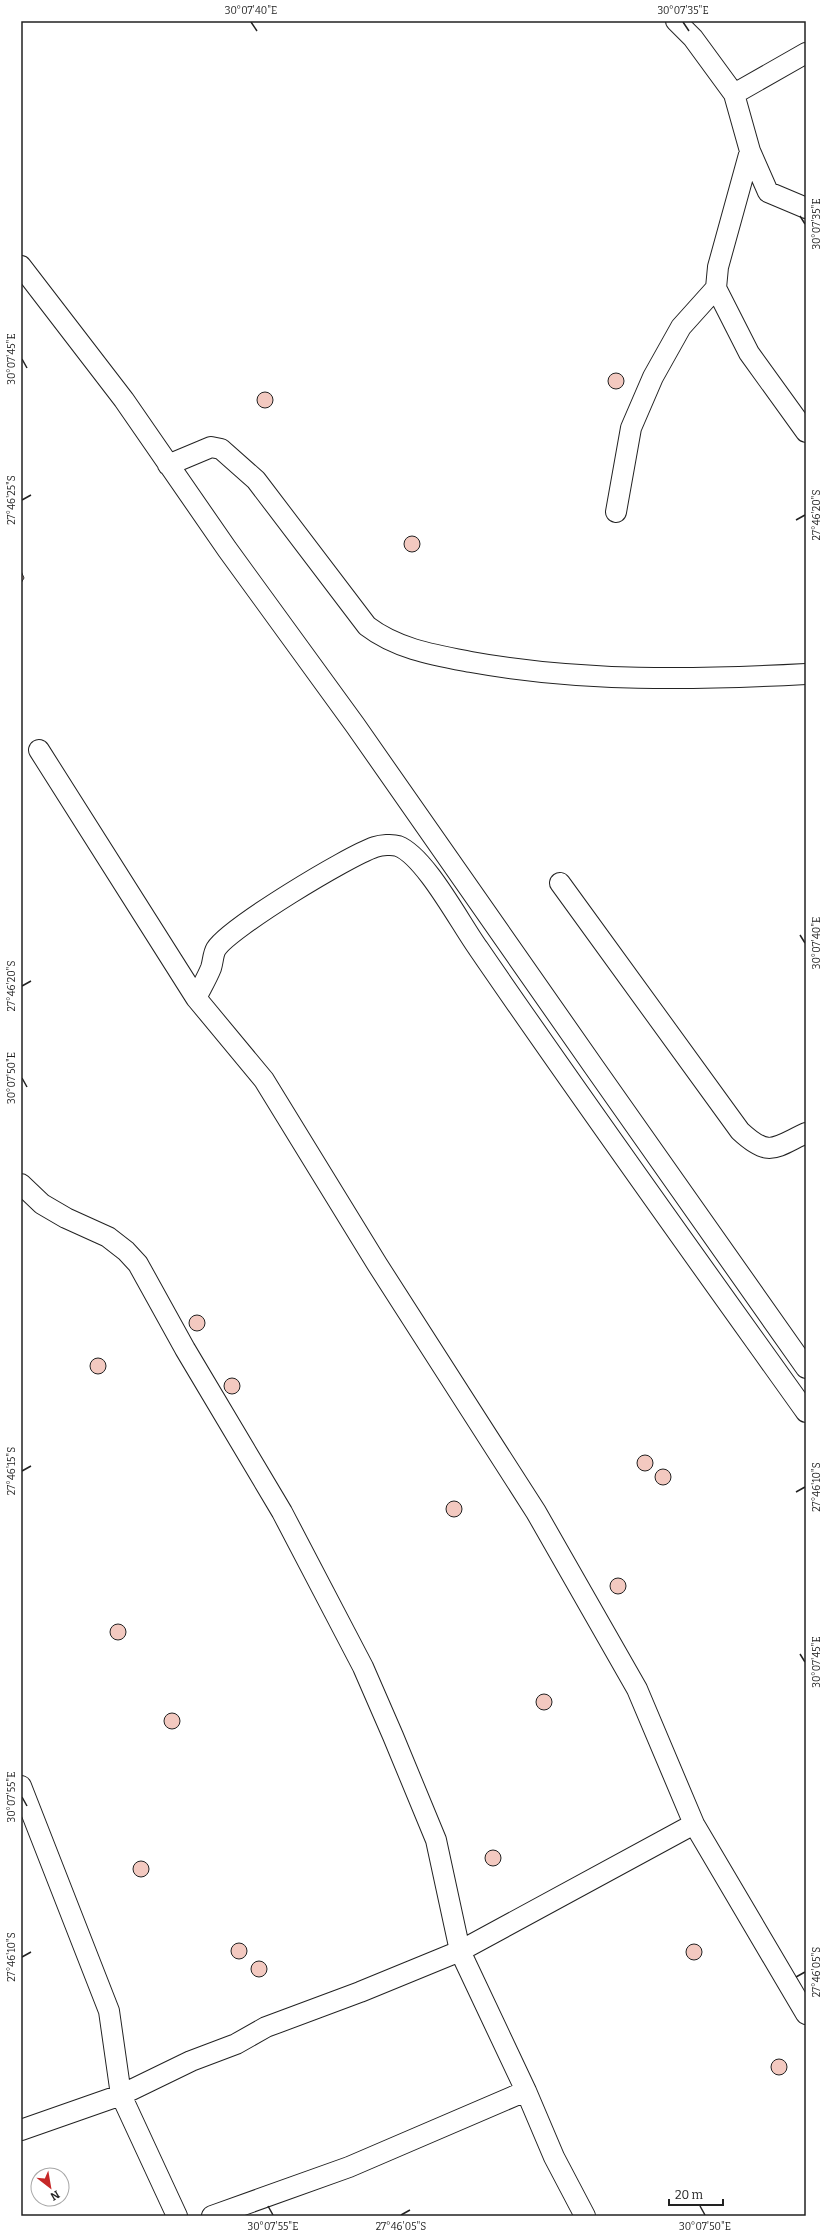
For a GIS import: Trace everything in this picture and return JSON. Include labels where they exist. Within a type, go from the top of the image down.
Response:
[{"type":"street","points":[[676,21],[693,38],[734,94],[750,151],[768,192],[806,208]]},
{"type":"street","points":[[734,94],[806,53]]},
{"type":"street","points":[[616,512],[631,428],[654,377],[681,327],[716,288],[721,254],[750,151]]},
{"type":"street","points":[[21,266],[124,400],[227,550],[355,725],[594,1067],[629,1114],[669,1176],[803,1358]]},
{"type":"street","points":[[716,288],[749,354],[806,432]]},
{"type":"street","points":[[168,465],[211,447],[221,449],[256,480],[367,626],[382,638],[408,648],[515,670],[614,678],[806,674]]},
{"type":"street","points":[[39,750],[196,998],[264,1080],[377,1264],[536,1512],[637,1689],[694,1824],[806,2014]]},
{"type":"street","points":[[196,998],[212,966],[215,950],[226,938],[256,917],[316,878],[376,847],[395,845],[410,852],[435,882],[474,942],[587,1107],[806,1412]]},
{"type":"street","points":[[560,883],[740,1131],[755,1146],[771,1150],[806,1133]]},
{"type":"street","points":[[21,1184],[42,1204],[108,1237],[138,1264],[185,1349],[282,1512],[363,1668],[433,1833],[460,1951],[526,2091],[554,2157],[585,2216]]},
{"type":"street","points":[[697,1260],[721,1247]]},
{"type":"street","points":[[21,1786],[109,2011],[122,2095],[177,2216]]},
{"type":"street","points":[[21,2130],[122,2095],[191,2061],[236,2044],[266,2027],[360,1992],[400,1974],[460,1951],[694,1824]]},
{"type":"street","points":[[212,2216],[348,2167],[526,2091]]},
{"type":"building","points":[[616,373],[623,378],[624,381],[619,388],[616,389],[609,384],[608,381],[613,374]]},
{"type":"building","points":[[265,392],[272,397],[273,400],[268,407],[265,408],[258,403],[257,400],[262,393]]},
{"type":"building","points":[[412,536],[419,541],[420,544],[415,551],[412,552],[405,547],[404,544],[409,537]]},
{"type":"building","points":[[21,571],[24,578],[21,583]]},
{"type":"building","points":[[197,1315],[204,1320],[205,1323],[200,1330],[197,1331],[190,1326],[189,1323],[194,1316]]},
{"type":"building","points":[[98,1358],[105,1363],[106,1366],[101,1373],[98,1374],[91,1369],[90,1366],[95,1359]]},
{"type":"building","points":[[232,1378],[239,1383],[240,1386],[235,1393],[232,1394],[225,1389],[224,1386],[229,1379]]},
{"type":"building","points":[[645,1455],[652,1460],[653,1463],[648,1470],[645,1471],[638,1466],[637,1463],[642,1456]]},
{"type":"building","points":[[663,1469],[670,1474],[671,1477],[666,1484],[663,1485],[656,1480],[655,1477],[660,1470]]},
{"type":"building","points":[[454,1501],[461,1506],[462,1509],[457,1516],[454,1517],[447,1512],[446,1509],[451,1502]]},
{"type":"building","points":[[618,1578],[625,1583],[626,1586],[621,1593],[618,1594],[611,1589],[610,1586],[615,1579]]},
{"type":"building","points":[[118,1624],[125,1629],[126,1632],[121,1639],[118,1640],[111,1635],[110,1632],[115,1625]]},
{"type":"building","points":[[544,1694],[551,1699],[552,1702],[547,1709],[544,1710],[537,1705],[536,1702],[541,1695]]},
{"type":"building","points":[[172,1713],[179,1718],[180,1721],[175,1728],[172,1729],[165,1724],[164,1721],[169,1714]]},
{"type":"building","points":[[493,1850],[500,1855],[501,1858],[496,1865],[493,1866],[486,1861],[485,1858],[490,1851]]},
{"type":"building","points":[[141,1861],[148,1866],[149,1869],[144,1876],[141,1877],[134,1872],[133,1869],[138,1862]]},
{"type":"building","points":[[239,1943],[246,1948],[247,1951],[242,1958],[239,1959],[232,1954],[231,1951],[236,1944]]},
{"type":"building","points":[[694,1944],[701,1949],[702,1952],[697,1959],[694,1960],[687,1955],[686,1952],[691,1945]]},
{"type":"building","points":[[259,1961],[266,1966],[267,1969],[262,1976],[259,1977],[252,1972],[251,1969],[256,1962]]},
{"type":"building","points":[[779,2059],[786,2064],[787,2067],[782,2074],[779,2075],[772,2070],[771,2067],[776,2060]]}]
